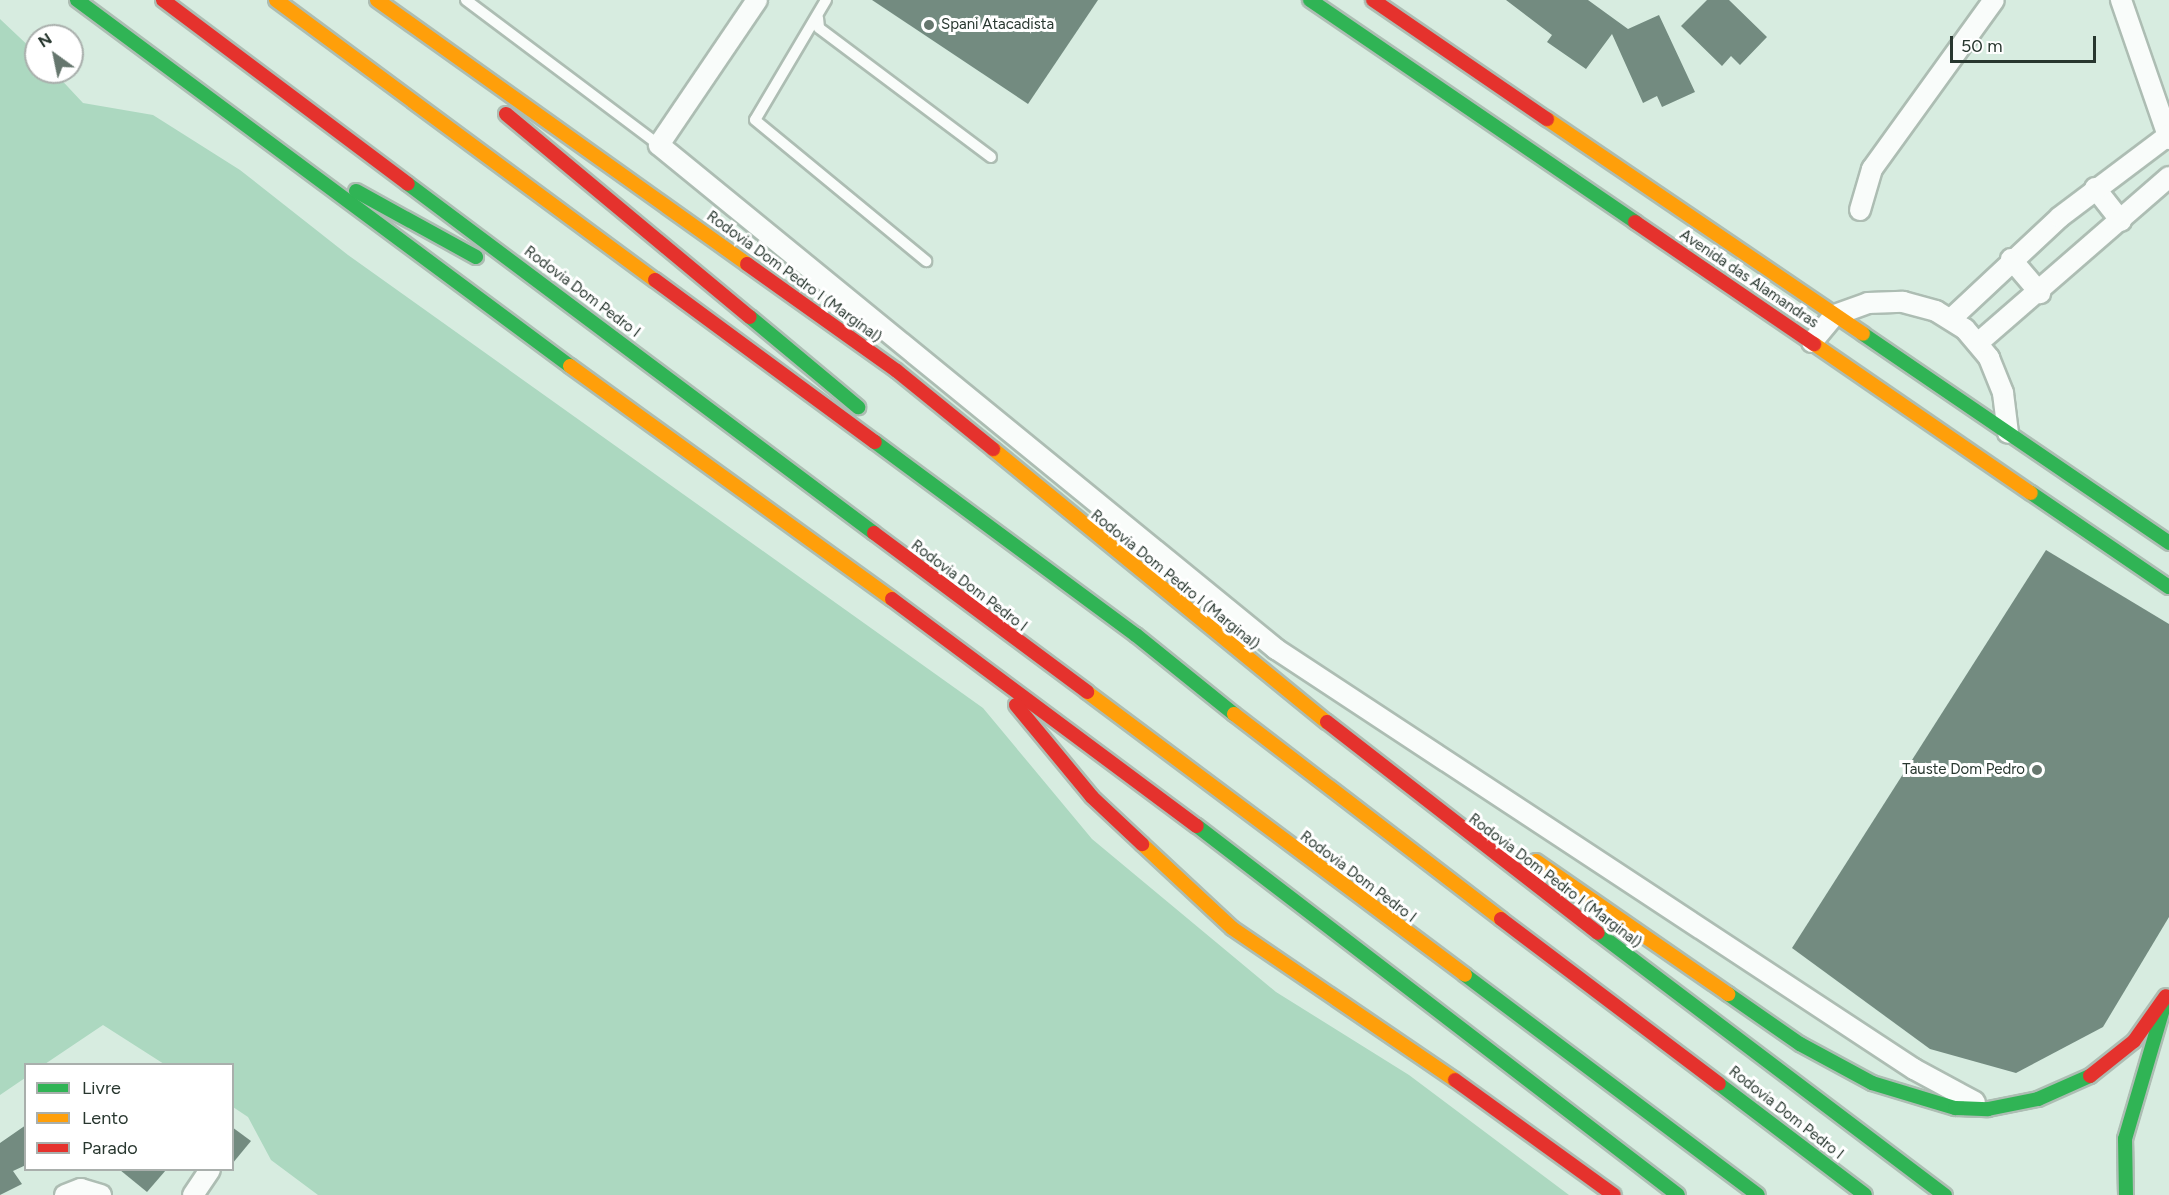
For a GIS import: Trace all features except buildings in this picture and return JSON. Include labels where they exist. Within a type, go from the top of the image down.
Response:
[{"type":"main road","points":[[77,0],[259,140],[990,674],[1072,730],[1678,1195]]},
{"type":"main road","name":"Rodovia Dom Pedro I","points":[[163,0],[1758,1195]]},
{"type":"main road","name":"Rodovia Dom Pedro I","points":[[276,0],[1072,589],[1865,1195]]},
{"type":"main road","points":[[363,0],[489,100],[877,423],[1072,589]]},
{"type":"main road","name":"Rodovia Dom Pedro I (Marginal)","points":[[377,0],[897,371],[1324,722],[1945,1195]]},
{"type":"main road","name":"Avenida das Alamandras","points":[[1310,0],[2169,587]]},
{"type":"main road","name":"Avenida das Alamandras","points":[[1373,0],[2169,543]]},
{"type":"main road","points":[[1407,67],[1424,56],[1428,38]]},
{"type":"main road","points":[[259,140],[430,230],[646,361]]},
{"type":"main road","points":[[990,674],[1092,797],[1232,928],[1530,1131],[1614,1195]]},
{"type":"main road","points":[[1324,722],[1498,835]]},
{"type":"main road","points":[[1518,848],[1800,1044],[1851,1072],[1914,1099],[1988,1109],[2038,1098],[2089,1077],[2134,1041],[2168,993]]},
{"type":"main road","points":[[2126,1195],[2125,1139],[2168,993]]},
{"type":"street","points":[[758,0],[659,145],[1276,649],[1914,1069],[1988,1109]]},
{"type":"street","points":[[1860,210],[1872,169],[1994,0]]},
{"type":"street","points":[[1951,319],[2011,259],[2095,188],[2169,137],[2121,0]]},
{"type":"street","points":[[1978,343],[2040,293],[2169,177]]},
{"type":"street","points":[[2095,188],[2121,221]]},
{"type":"street","points":[[2011,259],[2040,293]]},
{"type":"street","points":[[1812,342],[1836,315],[1885,301],[1920,305],[1951,319],[1978,343],[1997,375],[2008,433]]},
{"type":"street","points":[[193,1195],[209,1171]]},
{"type":"street","points":[[65,1195],[81,1189],[101,1195]]},
{"type":"lane","points":[[466,0],[659,145]]},
{"type":"lane","points":[[826,0],[818,18],[754,120],[926,261]]},
{"type":"lane","points":[[818,18],[819,28],[991,157]]},
{"type":"green space","points":[[0,19],[24,42],[24,84],[65,84],[83,103],[153,115],[240,170],[348,255],[983,708],[1092,839],[1276,992],[1409,1075],[1569,1195],[318,1195],[271,1160],[248,1117],[234,1108],[234,1063],[162,1063],[103,1025],[46,1063],[24,1063],[24,1079],[0,1095]]},
{"type":"traffic: fast","points":[[77,0],[570,366]]},
{"type":"traffic: fast","points":[[1310,0],[1635,222]]},
{"type":"traffic: fast","points":[[408,184],[874,533]]},
{"type":"traffic: fast","points":[[356,191],[476,257]]},
{"type":"traffic: fast","points":[[750,317],[858,407]]},
{"type":"traffic: fast","points":[[1863,334],[2169,543]]},
{"type":"traffic: fast","points":[[875,442],[1136,635],[1234,714]]},
{"type":"traffic: fast","points":[[2031,493],[2169,587]]},
{"type":"traffic: fast","points":[[1197,826],[1678,1195]]},
{"type":"traffic: fast","points":[[1598,933],[1945,1195]]},
{"type":"traffic: fast","points":[[1465,975],[1758,1195]]},
{"type":"traffic: fast","points":[[1728,994],[1800,1044],[1872,1083],[1955,1108],[1988,1109],[2038,1099],[2090,1076]]},
{"type":"traffic: fast","points":[[2126,1195],[2125,1139],[2164,1006]]},
{"type":"traffic: fast","points":[[1719,1084],[1865,1195]]},
{"type":"traffic: slow","points":[[276,0],[655,280]]},
{"type":"traffic: slow","points":[[377,0],[747,264]]},
{"type":"traffic: slow","points":[[1547,119],[1863,334]]},
{"type":"traffic: slow","points":[[1814,344],[2031,493]]},
{"type":"traffic: slow","points":[[570,366],[892,599]]},
{"type":"traffic: slow","points":[[993,449],[1327,722]]},
{"type":"traffic: slow","points":[[1087,692],[1465,975]]},
{"type":"traffic: slow","points":[[1234,714],[1501,919]]},
{"type":"traffic: slow","points":[[1142,844],[1232,928],[1455,1080]]},
{"type":"traffic: slow","points":[[1536,861],[1728,994]]},
{"type":"traffic: jam","points":[[163,0],[408,184]]},
{"type":"traffic: jam","points":[[1373,0],[1547,119]]},
{"type":"traffic: jam","points":[[506,114],[750,317]]},
{"type":"traffic: jam","points":[[1635,222],[1814,344]]},
{"type":"traffic: jam","points":[[747,264],[897,371],[993,449]]},
{"type":"traffic: jam","points":[[655,280],[875,442]]},
{"type":"traffic: jam","points":[[874,533],[1087,692]]},
{"type":"traffic: jam","points":[[892,599],[1197,826]]},
{"type":"traffic: jam","points":[[1016,705],[1092,797],[1142,844]]},
{"type":"traffic: jam","points":[[1327,722],[1598,933]]},
{"type":"traffic: jam","points":[[1501,919],[1719,1084]]},
{"type":"traffic: jam","points":[[2090,1076],[2134,1041],[2166,996]]},
{"type":"traffic: jam","points":[[1455,1080],[1614,1195]]},
{"type":"place","name":"Spani Atacadista","points":[[929,25]]},
{"type":"place","name":"Tauste Dom Pedro","points":[[2037,770]]}]
